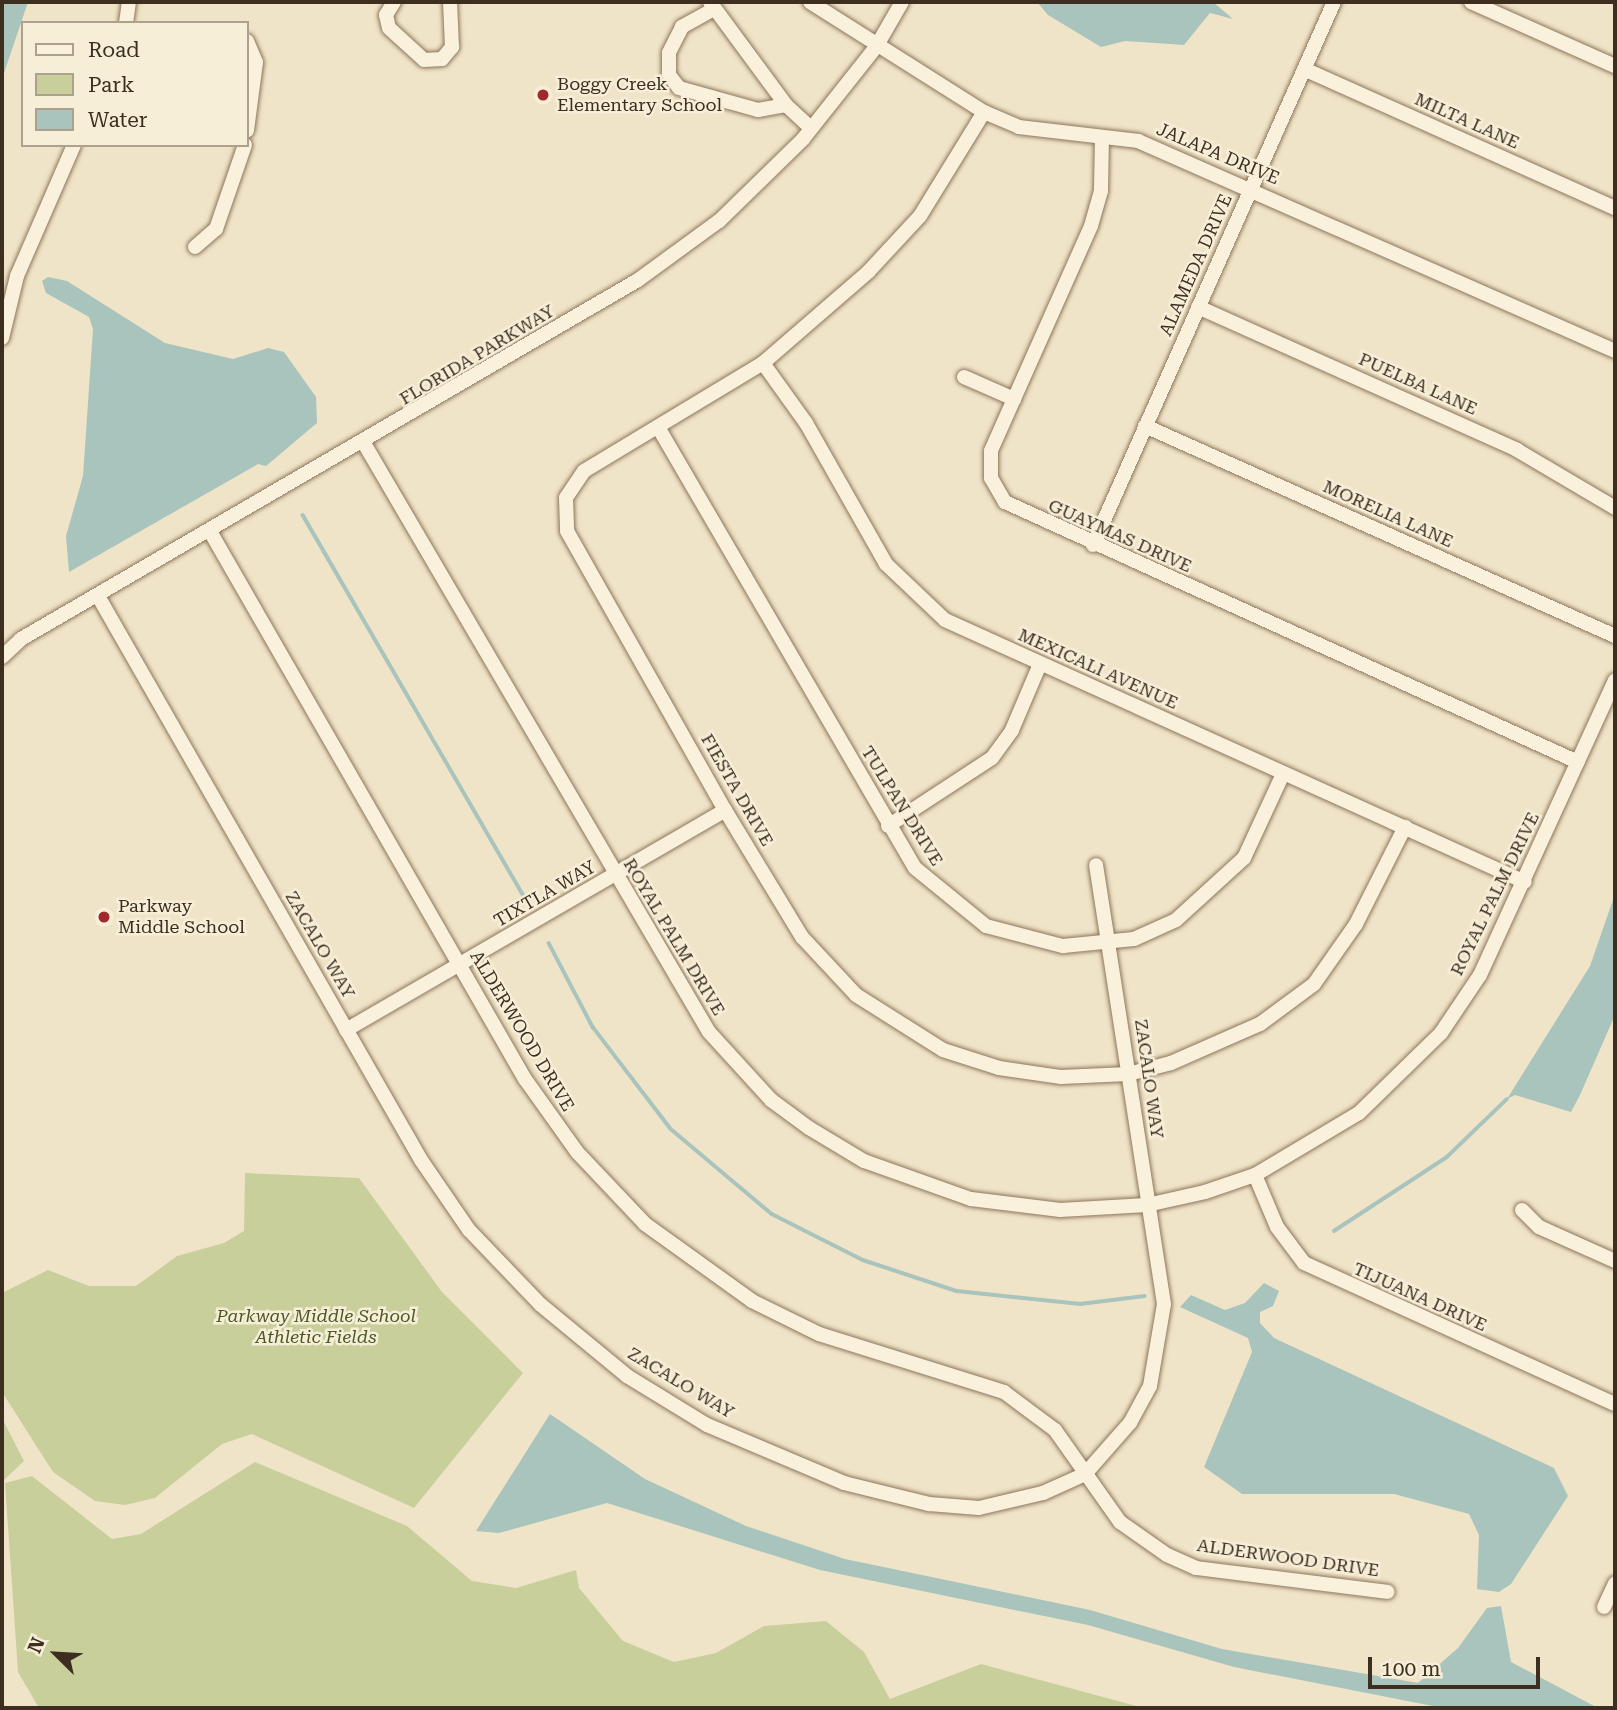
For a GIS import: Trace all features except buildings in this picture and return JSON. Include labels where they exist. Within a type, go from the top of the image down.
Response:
[{"type":"street","points":[[127,21],[129,2]]},
{"type":"street","points":[[394,2],[386,15],[389,28],[424,60],[442,59],[452,47],[450,2]]},
{"type":"street","name":"JALAPA DRIVE","points":[[810,2],[876,47],[984,112],[1019,127],[1138,141],[1615,351]]},
{"type":"street","name":"FLORIDA PARKWAY","points":[[2,657],[97,596],[365,444],[638,280],[719,221],[811,128],[876,47],[902,2]]},
{"type":"street","name":"ALAMEDA DRIVE","points":[[1093,545],[1334,2]]},
{"type":"street","points":[[1471,2],[1615,66]]},
{"type":"street","points":[[786,105],[758,110],[679,88],[669,75],[669,53],[682,27],[712,5],[786,105],[811,128]]},
{"type":"street","points":[[248,43],[256,62],[248,122]]},
{"type":"street","name":"MILTA LANE","points":[[1304,69],[1615,208]]},
{"type":"street","name":"FIESTA DRIVE","points":[[984,112],[920,216],[868,272],[763,363],[584,471],[570,488],[564,518],[725,810],[815,953],[856,995],[901,1028],[943,1050],[1021,1073],[1128,1074],[1227,1040],[1314,984],[1356,924],[1405,827]]},
{"type":"street","name":"GUAYMAS DRIVE","points":[[1102,137],[1101,191],[1091,226],[991,451],[991,478],[1004,502],[1093,545],[1578,762]]},
{"type":"street","points":[[2,338],[17,276],[73,147]]},
{"type":"street","points":[[195,247],[216,229],[244,147]]},
{"type":"street","name":"PUELBA LANE","points":[[1198,307],[1517,450],[1615,508]]},
{"type":"street","name":"MEXICALI AVENUE","points":[[763,363],[912,595],[945,621],[1525,882]]},
{"type":"street","points":[[964,377],[1014,399]]},
{"type":"street","name":"MORELIA LANE","points":[[1145,426],[1615,636]]},
{"type":"street","name":"TULPAN DRIVE","points":[[658,428],[888,826],[938,892],[986,926],[1063,946],[1110,943],[1176,920],[1222,884],[1244,858],[1283,774]]},
{"type":"street","name":"ROYAL PALM DRIVE","points":[[365,444],[615,876],[709,1032],[771,1100],[809,1128],[863,1161],[971,1199],[1060,1210],[1147,1205],[1255,1175],[1337,1128],[1405,1075],[1480,975],[1525,882],[1615,680]]},
{"type":"street","name":"ALDERWOOD DRIVE","points":[[211,533],[552,1119],[645,1224],[752,1301],[819,1334],[1004,1392],[1055,1430],[1121,1522],[1196,1568],[1388,1592]]},
{"type":"street","name":"ZACALO WAY","points":[[97,596],[421,1160],[469,1230],[541,1305],[627,1376],[707,1425],[844,1483],[929,1504],[979,1508],[1043,1493],[1085,1474],[1130,1423],[1158,1365],[1164,1304],[1096,865]]},
{"type":"street","points":[[888,826],[992,758],[1012,730],[1040,664]]},
{"type":"street","name":"TIXTLA WAY","points":[[346,1030],[461,966],[725,810]]},
{"type":"street","name":"TIJUANA DRIVE","points":[[1255,1175],[1277,1227],[1304,1263],[1615,1404]]},
{"type":"street","points":[[1522,1210],[1539,1227],[1615,1261]]},
{"type":"street","points":[[1604,1608],[1615,1583]]},
{"type":"green space","name":"Parkway Middle School Athletic Fields","points":[[245,1173],[359,1178],[442,1292],[523,1373],[414,1508],[252,1434],[222,1444],[155,1498],[125,1505],[95,1501],[53,1472],[2,1392],[2,1293],[48,1270],[89,1286],[136,1286],[177,1256],[224,1243],[244,1231]]},
{"type":"green space","points":[[2,1418],[24,1461],[2,1482]]},
{"type":"green space","points":[[255,1462],[407,1526],[472,1581],[516,1588],[576,1570],[579,1588],[623,1641],[674,1662],[716,1653],[764,1626],[826,1621],[864,1652],[890,1699],[981,1664],[1144,1708],[39,1708],[18,1672],[5,1483],[32,1476],[112,1539],[141,1534]]},
{"type":"water","points":[[2,2],[28,2],[21,21],[2,79]]},
{"type":"water","points":[[1037,2],[1213,2],[1233,19],[1210,13],[1184,45],[1125,41],[1101,47],[1048,15]]},
{"type":"water","points":[[48,277],[67,281],[165,343],[233,359],[268,348],[284,352],[316,397],[317,423],[266,466],[258,464],[69,572],[66,536],[83,476],[93,329],[89,317],[46,293],[42,281]]},
{"type":"water","points":[[1615,894],[1615,1015],[1580,1095],[1571,1112],[1515,1095],[1507,1099],[1590,966]]},
{"type":"water","points":[[1264,1283],[1279,1291],[1273,1306],[1260,1312],[1260,1323],[1274,1338],[1554,1468],[1568,1496],[1511,1584],[1499,1592],[1477,1589],[1479,1535],[1469,1514],[1394,1494],[1242,1494],[1204,1467],[1252,1352],[1248,1338],[1180,1307],[1191,1295],[1225,1310],[1245,1303]]},
{"type":"water","points":[[550,1414],[645,1479],[746,1526],[845,1559],[1090,1610],[1222,1649],[1418,1683],[1458,1648],[1487,1608],[1501,1606],[1511,1662],[1598,1708],[1443,1708],[1234,1667],[1088,1625],[820,1570],[607,1503],[499,1533],[476,1531]]},
{"type":"waterway","points":[[303,515],[525,898]]},
{"type":"waterway","points":[[549,943],[593,1027],[671,1129],[772,1214],[863,1260],[957,1291],[1080,1304],[1145,1296]]},
{"type":"waterway","points":[[1334,1231],[1447,1157],[1507,1099]]},
{"type":"place","name":"Boggy Creek Elementary School","points":[[543,95]]},
{"type":"place","name":"Parkway Middle School","points":[[104,917]]}]
